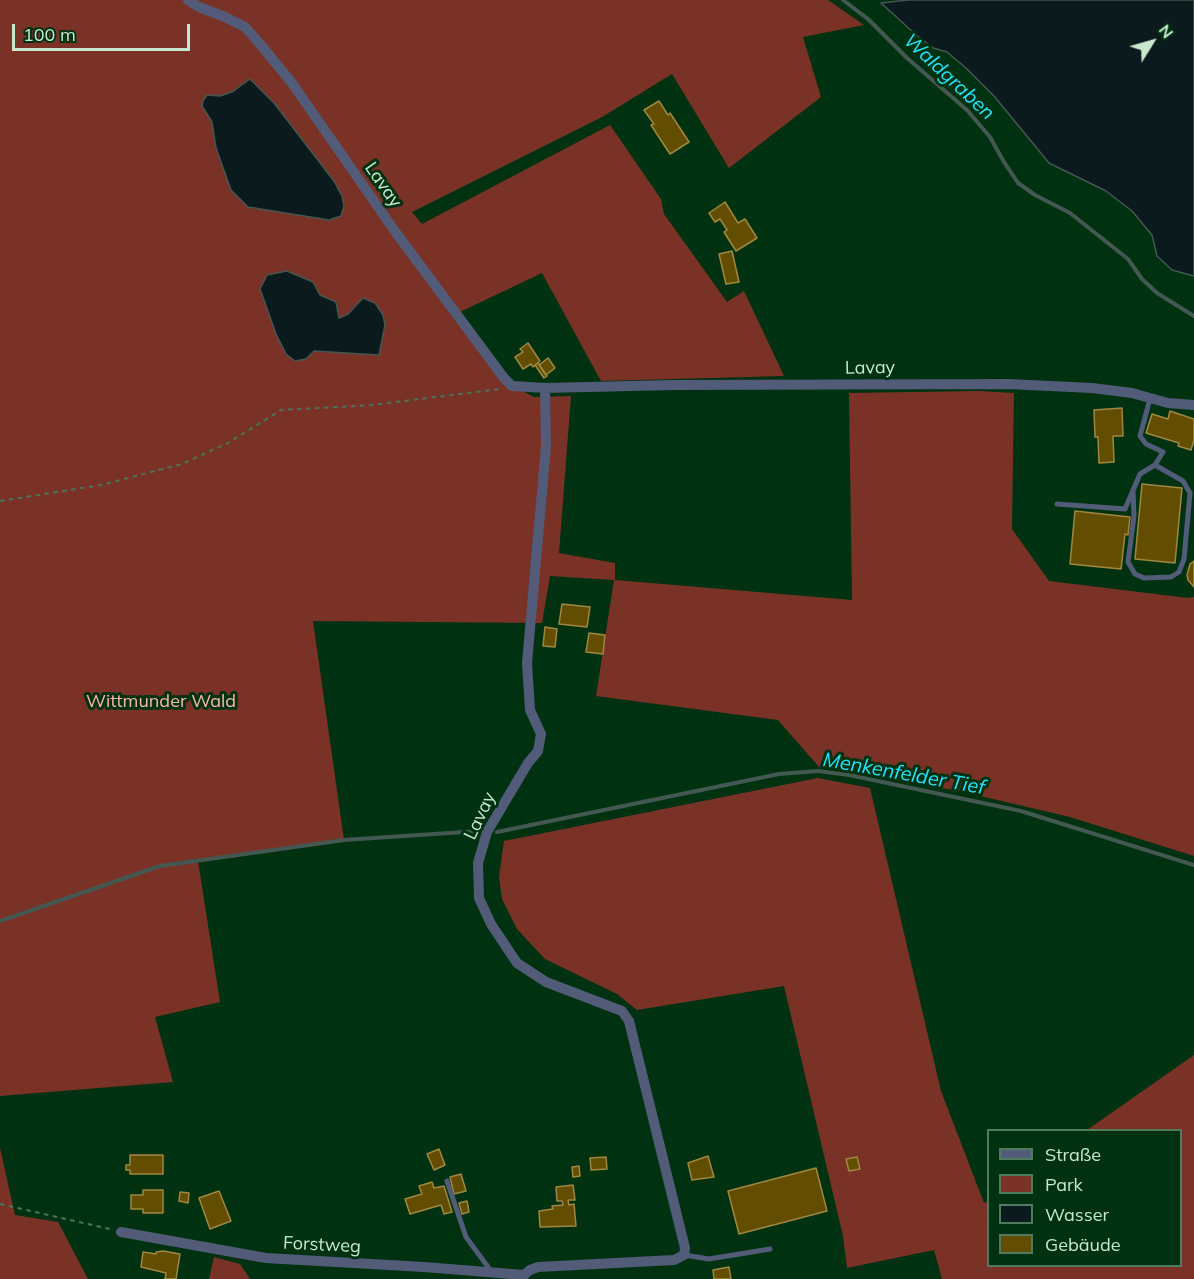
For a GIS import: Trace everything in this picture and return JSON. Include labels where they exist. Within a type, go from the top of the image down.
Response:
[{"type":"street","name":"Lavay","points":[[188,0],[245,27],[260,44],[292,83],[394,230],[512,386],[545,388],[673,385],[1008,384],[1092,388],[1132,393],[1168,404],[1194,405]]},
{"type":"street","name":"Lavay","points":[[545,388],[546,446],[527,663],[530,710],[542,734],[538,751],[528,763],[488,832],[478,863],[479,898],[491,924],[517,963],[546,982],[622,1011],[629,1021],[685,1248],[684,1255]]},
{"type":"street","name":"Forstweg","points":[[121,1232],[266,1258],[492,1272],[524,1277],[530,1270],[538,1267],[674,1260],[684,1255]]},
{"type":"lane","points":[[1057,504],[1125,509],[1140,474],[1155,465],[1163,452],[1146,444],[1140,436],[1150,399]]},
{"type":"lane","points":[[1133,490],[1134,516],[1128,562],[1135,574],[1144,578],[1171,577],[1179,572],[1184,559],[1190,493],[1183,481],[1155,465]]},
{"type":"lane","points":[[447,1181],[466,1237],[492,1272]]},
{"type":"lane","points":[[684,1255],[709,1259],[770,1249]]},
{"type":"path","points":[[0,501],[101,485],[182,464],[228,443],[281,410],[372,405],[497,390],[512,386]]},
{"type":"path","points":[[0,1204],[121,1232]]},
{"type":"green space","name":"Wittmunder Wald","points":[[0,0],[828,0],[864,25],[803,37],[821,97],[729,168],[672,74],[602,117],[412,212],[422,224],[610,125],[661,199],[664,214],[727,302],[744,291],[784,376],[601,381],[542,273],[460,312],[512,386],[534,397],[571,396],[559,553],[615,563],[615,580],[852,600],[849,393],[978,391],[1014,393],[1012,529],[1049,581],[1194,597],[1194,856],[1070,817],[959,791],[819,767],[778,720],[596,696],[614,580],[550,576],[542,623],[313,621],[344,840],[198,861],[220,1002],[155,1017],[173,1082],[0,1096]],"holes":[[[250,79],[274,103],[334,181],[216,148],[212,122],[220,96],[232,92]],[[301,277],[313,282],[320,295],[336,302],[339,318],[348,314],[363,298],[378,355],[313,351]]]},
{"type":"green space","points":[[818,778],[870,788],[941,1091],[984,1203],[987,1202],[987,1267],[1182,1267],[1182,1129],[1088,1129],[1194,1055],[1194,1279],[942,1279],[934,1250],[847,1268],[843,1236],[784,986],[637,1010],[617,994],[545,959],[517,929],[502,899],[499,877],[504,841]]},
{"type":"green space","points":[[0,1148],[15,1215],[58,1222],[88,1279],[0,1279]]},
{"type":"green space","points":[[214,1257],[240,1264],[250,1279],[209,1279]]},
{"type":"water","points":[[908,0],[1194,0],[1194,276],[1172,270],[1157,256],[1152,235],[1132,211],[1106,191],[1049,163],[994,96],[966,68],[947,52],[933,48],[881,3]]},
{"type":"water","points":[[250,79],[274,103],[334,181],[342,196],[344,206],[341,216],[329,220],[248,207],[231,190],[216,148],[212,122],[202,106],[207,95],[220,96],[232,92]]},
{"type":"water","points":[[287,271],[313,282],[320,295],[336,302],[339,318],[348,314],[363,298],[375,303],[383,315],[385,325],[379,355],[314,351],[306,359],[295,361],[286,354],[276,334],[260,289],[267,275]]},
{"type":"building","points":[[659,101],[689,142],[670,154],[644,110]]},
{"type":"building","points":[[725,202],[738,223],[745,219],[757,238],[736,251],[724,232],[727,230],[720,219],[715,222],[709,213]]},
{"type":"building","points":[[732,251],[739,282],[726,284],[719,254]]},
{"type":"building","points":[[528,343],[540,361],[533,367],[531,364],[523,369],[515,357],[523,352],[520,349]]},
{"type":"building","points":[[548,358],[555,368],[546,375],[539,365]]},
{"type":"building","points":[[538,363],[547,376],[544,378],[535,365]]},
{"type":"building","points":[[1122,408],[1123,436],[1113,436],[1114,462],[1099,463],[1094,410]]},
{"type":"building","points":[[1170,411],[1194,419],[1194,440],[1191,450],[1178,446],[1179,443],[1146,433],[1152,414],[1168,419]]},
{"type":"building","points":[[1142,484],[1182,488],[1175,563],[1135,559]]},
{"type":"building","points":[[1075,511],[1130,517],[1128,535],[1125,534],[1121,569],[1070,564]]},
{"type":"building","points":[[1194,561],[1194,587],[1187,575],[1190,564]]},
{"type":"building","points":[[562,604],[590,607],[587,627],[559,624]]},
{"type":"building","points":[[545,627],[557,629],[555,647],[543,646]]},
{"type":"building","points":[[589,633],[605,635],[603,654],[586,652]]},
{"type":"building","points":[[439,1149],[445,1165],[434,1170],[427,1154]]},
{"type":"building","points":[[130,1155],[163,1155],[163,1174],[130,1174],[130,1170],[126,1170],[126,1165],[130,1165]]},
{"type":"building","points":[[708,1156],[714,1177],[692,1180],[688,1163]]},
{"type":"building","points":[[606,1157],[607,1169],[591,1170],[590,1158]]},
{"type":"building","points":[[857,1157],[860,1169],[849,1171],[846,1159]]},
{"type":"building","points":[[579,1166],[580,1176],[573,1177],[572,1167]]},
{"type":"building","points":[[816,1168],[827,1211],[739,1234],[728,1191]]},
{"type":"building","points":[[461,1174],[466,1191],[454,1194],[450,1177]]},
{"type":"building","points":[[432,1182],[434,1188],[444,1186],[452,1212],[444,1214],[441,1205],[410,1214],[405,1199],[422,1194],[419,1186]]},
{"type":"building","points":[[573,1185],[575,1200],[568,1200],[569,1205],[574,1204],[576,1226],[540,1227],[539,1211],[563,1205],[562,1201],[557,1201],[556,1187]]},
{"type":"building","points":[[143,1190],[163,1190],[163,1213],[143,1213],[143,1209],[131,1209],[131,1195],[143,1195]]},
{"type":"building","points":[[219,1191],[231,1221],[210,1229],[199,1198]]},
{"type":"building","points":[[180,1192],[189,1193],[188,1203],[179,1201]]},
{"type":"building","points":[[467,1201],[469,1212],[462,1214],[459,1203]]},
{"type":"building","points":[[143,1252],[156,1254],[156,1252],[180,1254],[176,1279],[165,1279],[166,1273],[141,1267]]},
{"type":"building","points":[[729,1267],[731,1279],[714,1279],[713,1270]]},
{"type":"waterway","name":"Waldgraben","points":[[843,0],[868,19],[907,58],[967,110],[990,137],[1018,183],[1035,195],[1070,213],[1128,259],[1142,279],[1157,293],[1194,316]]},
{"type":"waterway","name":"Menkenfelder Tief","points":[[497,832],[779,774],[818,771],[849,775],[1021,811],[1194,865]]},
{"type":"waterway","points":[[0,921],[160,866],[344,840],[479,831]]}]
